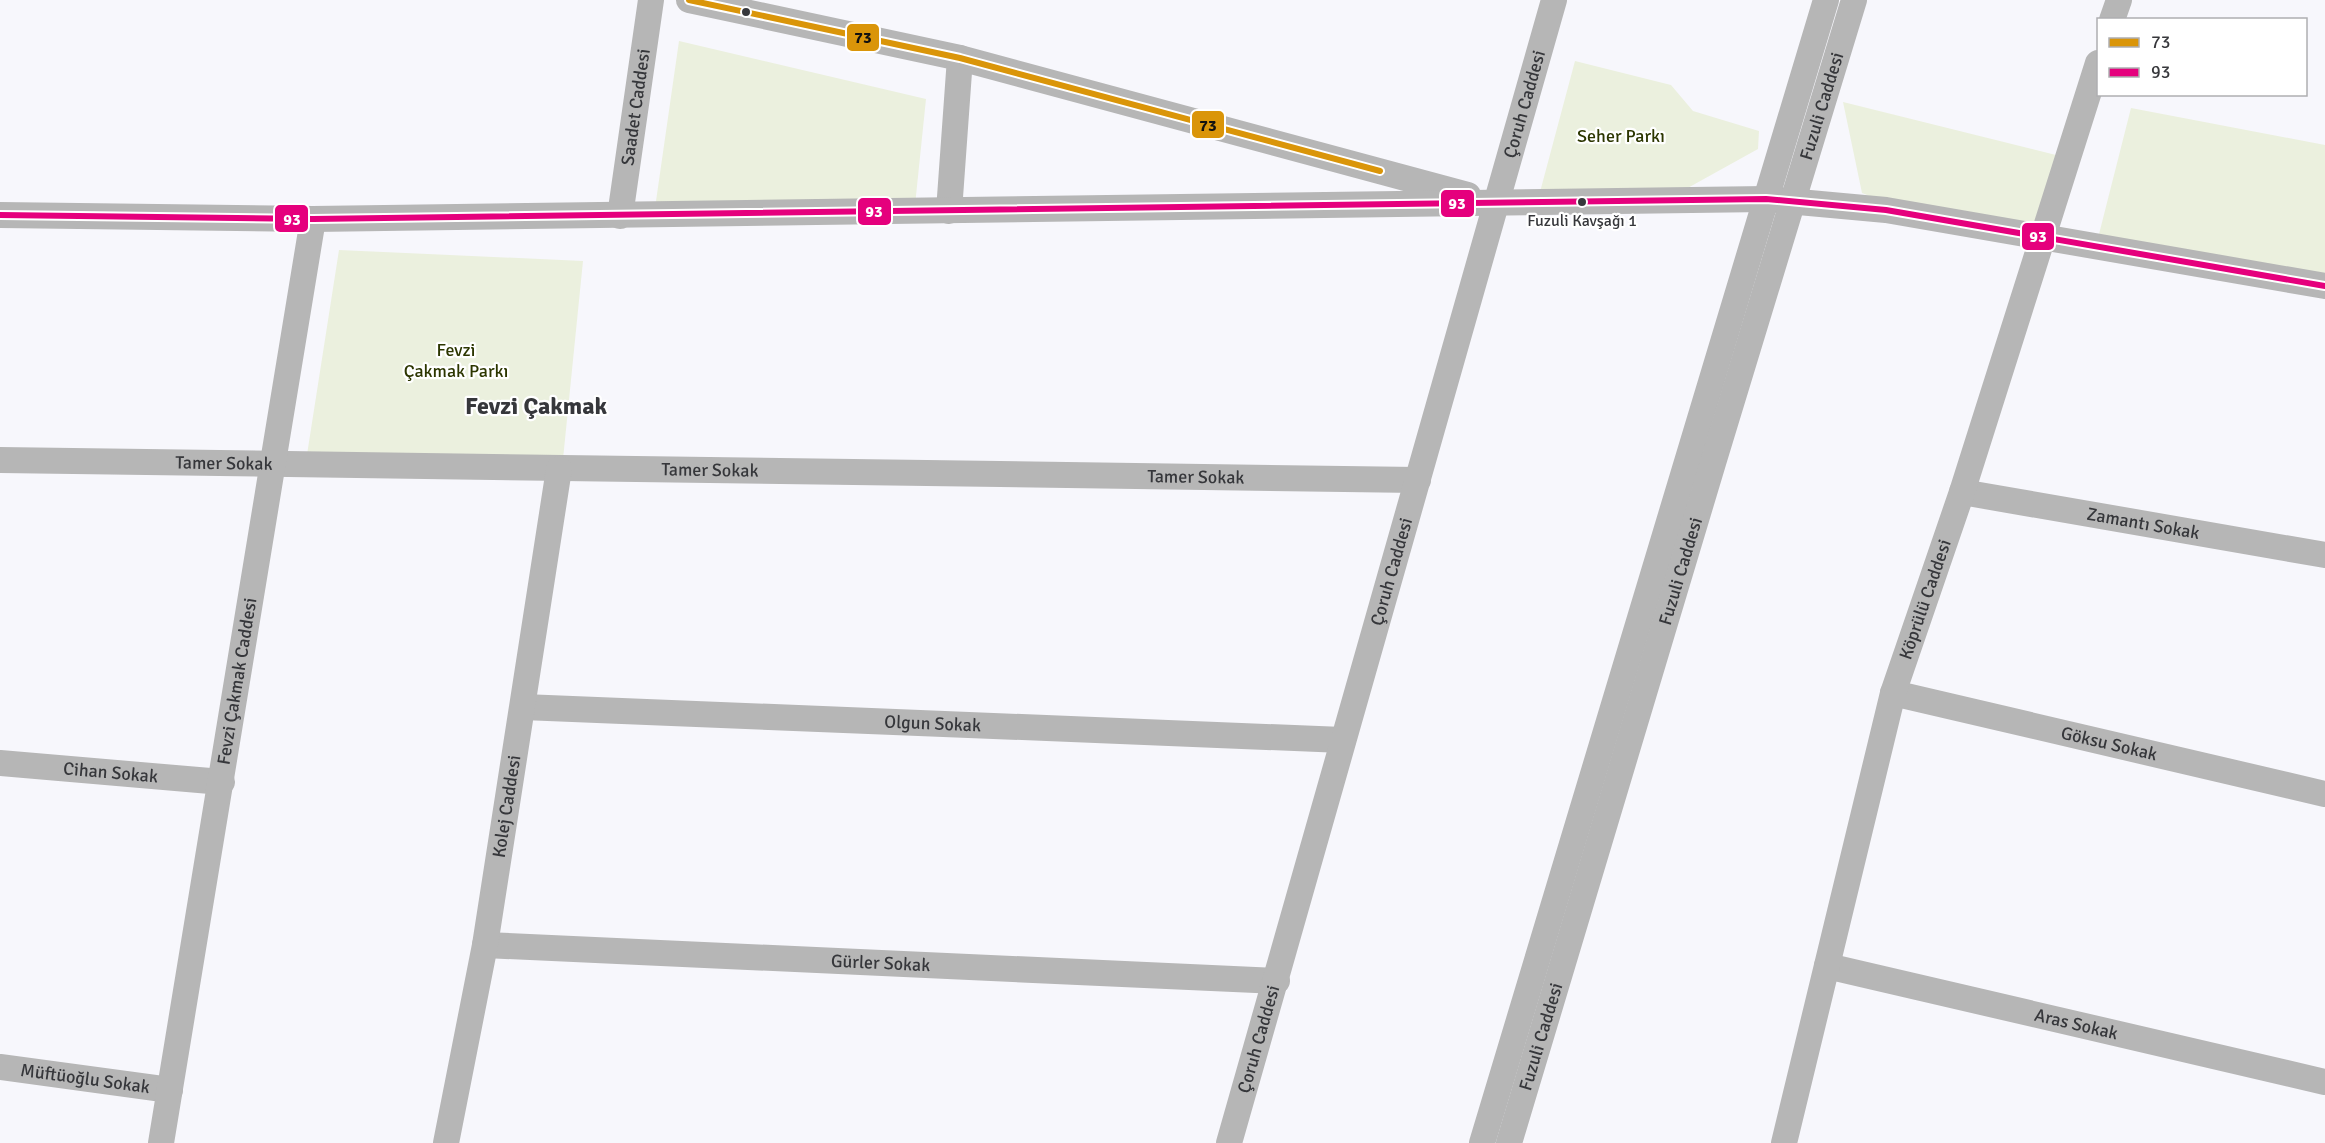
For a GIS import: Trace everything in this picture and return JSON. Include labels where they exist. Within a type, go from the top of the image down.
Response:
[{"type":"street","name":"Saadet Caddesi","points":[[620,216],[651,0]]},
{"type":"street","points":[[689,0],[960,58],[1497,203]]},
{"type":"street","name":"Çoruh Caddesi","points":[[1229,1143],[1277,981],[1343,740],[1554,0]]},
{"type":"street","name":"Fuzuli Caddesi","points":[[1482,1143],[1826,0]]},
{"type":"street","name":"Fuzuli Caddesi","points":[[1509,1143],[1854,0]]},
{"type":"street","points":[[2113,18],[2119,0]]},
{"type":"street","points":[[949,211],[960,58]]},
{"type":"street","name":"Köprülü Caddesi","points":[[1784,1143],[1893,693],[1962,492],[2097,66]]},
{"type":"street","points":[[0,214],[314,219],[1766,199],[1886,210],[2325,286]]},
{"type":"street","name":"Fevzi Çakmak Caddesi","points":[[161,1143],[314,219]]},
{"type":"street","name":"Tamer Sokak","points":[[0,460],[275,463],[559,470],[1418,480]]},
{"type":"street","name":"Kolej Caddesi","points":[[446,1143],[485,945],[559,470]]},
{"type":"street","name":"Zamantı Sokak","points":[[1962,492],[2325,555]]},
{"type":"street","name":"Göksu Sokak","points":[[1893,693],[2325,794]]},
{"type":"street","name":"Olgun Sokak","points":[[523,707],[1343,740]]},
{"type":"street","name":"Cihan Sokak","points":[[0,764],[222,782]]},
{"type":"street","name":"Gürler Sokak","points":[[485,945],[1277,981]]},
{"type":"street","name":"Aras Sokak","points":[[1827,966],[2325,1082]]},
{"type":"street","name":"Müftüoğlu Sokak","points":[[0,1067],[170,1090]]},
{"type":"green space","points":[[679,41],[926,99],[914,215],[654,215]]},
{"type":"green space","name":"Seher Parkı","points":[[1575,61],[1671,85],[1693,111],[1759,131],[1758,149],[1666,200],[1540,192]]},
{"type":"green space","points":[[1843,102],[2060,156],[2039,233],[1900,208],[1862,193]]},
{"type":"green space","points":[[2131,108],[2325,145],[2325,287],[2096,246]]},
{"type":"green space","name":"Fevzi Çakmak Parkı","points":[[339,250],[583,261],[562,469],[306,461]]},
{"type":"transit line","name":"73","points":[[689,0],[960,58],[1380,171]]},
{"type":"transit line","name":"93","points":[[0,215],[313,219],[1766,199],[1886,210],[2325,286]]},
{"type":"place","name":"Fuzuli Kavşağı 1","points":[[1582,202]]},
{"type":"district","name":"Fevzi Çakmak","points":[[536,406]]}]
